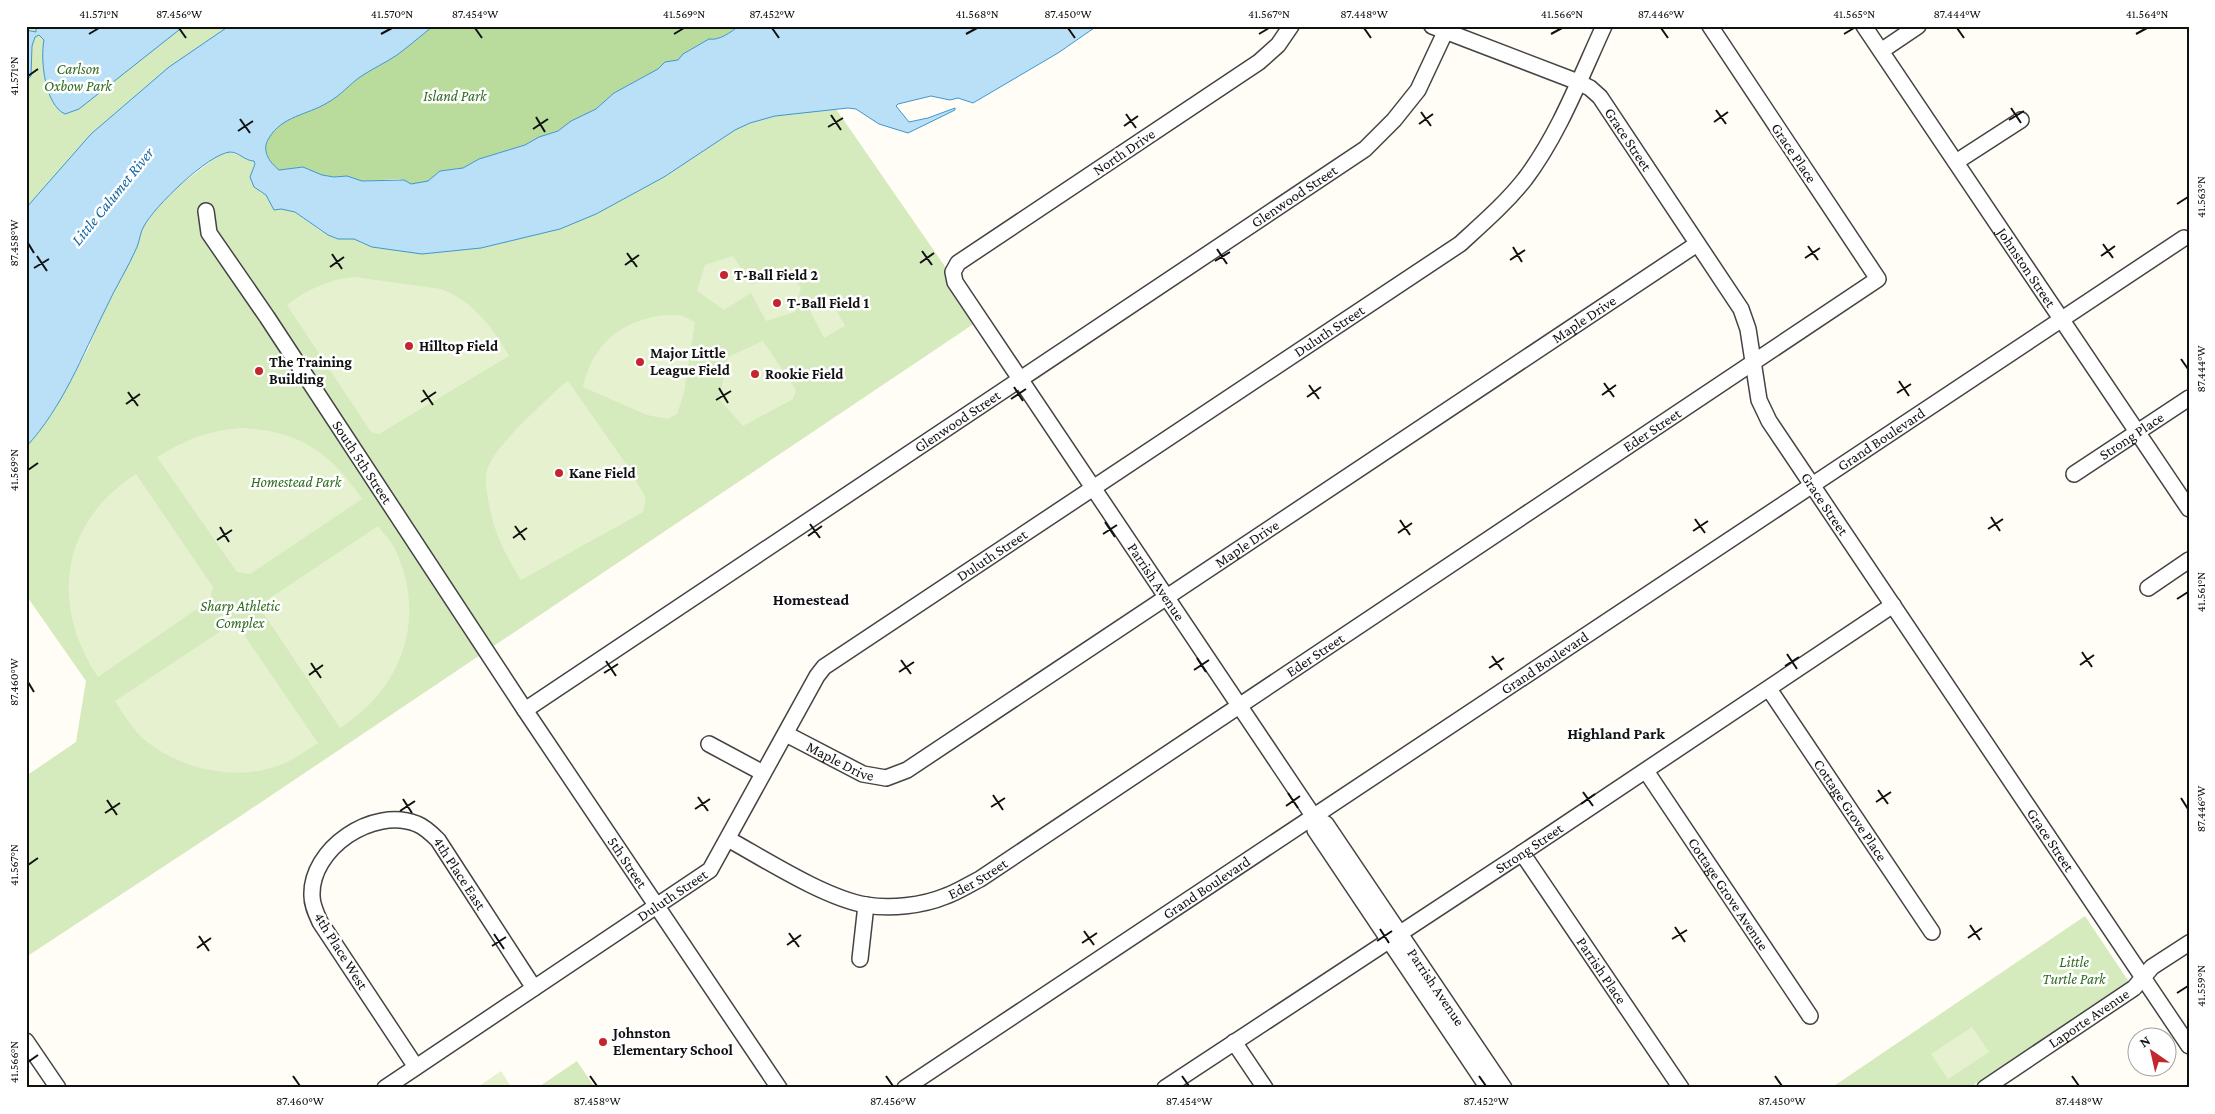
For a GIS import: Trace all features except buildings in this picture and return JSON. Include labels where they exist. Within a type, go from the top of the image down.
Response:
[{"type":"street","name":"North Drive","points":[[953,272],[958,263],[1259,62],[1278,45],[1291,26]]},
{"type":"street","name":"Duluth Street","points":[[384,1088],[710,870],[817,676],[824,668],[1460,244],[1490,216],[1524,179],[1547,146],[1604,26]]},
{"type":"street","name":"Grace Place","points":[[1710,26],[1878,279]]},
{"type":"street","name":"Johnston Street","points":[[1864,26],[2189,509]]},
{"type":"street","points":[[1880,51],[1918,26]]},
{"type":"street","name":"Grace Street","points":[[1442,28],[1578,82],[1590,88],[1600,97],[1741,309],[1748,329],[1759,400],[1769,421],[2189,1046]]},
{"type":"street","name":"Glenwood Street","points":[[525,710],[1365,148],[1394,120],[1418,90],[1442,28]]},
{"type":"street","points":[[1956,162],[2021,120]]},
{"type":"street","name":"South 5th Street","points":[[206,211],[209,233],[267,317],[525,710]]},
{"type":"street","name":"Grand Boulevard","points":[[904,1088],[2184,238]]},
{"type":"street","name":"Maple Drive","points":[[786,734],[863,774],[886,778],[898,775],[1697,244]]},
{"type":"street","name":"Parrish Avenue","points":[[953,272],[955,282],[1314,816],[1315,830],[1504,1088]]},
{"type":"street","name":"Eder Street","points":[[728,840],[836,896],[866,905],[893,906],[945,897],[980,879],[1878,279]]},
{"type":"street","name":"Strong Place","points":[[2074,474],[2189,398]]},
{"type":"street","points":[[2148,588],[2189,560]]},
{"type":"street","name":"Strong Street","points":[[1165,1088],[1646,771],[1893,605]]},
{"type":"street","name":"Cottage Grove Place","points":[[1769,689],[1932,932]]},
{"type":"street","name":"5th Street","points":[[525,710],[779,1088]]},
{"type":"street","points":[[709,744],[763,773]]},
{"type":"street","name":"Cottage Grove Avenue","points":[[1646,771],[1810,1016]]},
{"type":"street","name":"4th Place East","points":[[349,835],[382,821],[403,820],[417,824],[430,832],[438,840],[534,988]]},
{"type":"street","name":"4th Place West","points":[[349,835],[335,845],[322,859],[315,876],[312,896],[314,908],[320,922],[416,1067]]},
{"type":"street","name":"Parrish Place","points":[[1522,853],[1681,1088]]},
{"type":"street","points":[[860,959],[866,905]]},
{"type":"street","name":"Parrish Avenue","points":[[1394,937],[1488,1088]]},
{"type":"street","name":"Laporte Avenue","points":[[1984,1088],[2134,988],[2152,967],[2189,943]]},
{"type":"street","points":[[26,1041],[58,1088]]},
{"type":"street","points":[[1234,1042],[1265,1088]]},
{"type":"green space","name":"Carlson Oxbow Park","points":[[26,26],[229,26],[169,67],[91,134],[26,208]]},
{"type":"green space","name":"Island Park","points":[[433,26],[739,26],[721,37],[709,39],[683,54],[678,60],[665,62],[658,69],[614,93],[596,109],[572,121],[558,131],[540,137],[525,145],[479,159],[463,168],[440,171],[428,181],[419,184],[411,184],[398,179],[362,181],[347,176],[322,175],[303,167],[279,170],[272,163],[267,156],[266,147],[269,138],[281,125],[332,100],[360,77],[397,55]]},
{"type":"green space","name":"Homestead Park","points":[[836,109],[946,268],[947,283],[975,323],[245,813],[26,957],[26,776],[76,742],[86,681],[26,595],[26,447],[52,414],[88,349],[98,324],[137,246],[143,226],[175,189],[219,155],[230,152],[254,161],[255,164],[252,171],[260,192],[266,195],[274,210],[281,209],[295,212],[321,231],[338,239],[354,239],[372,247],[423,254],[481,248],[560,229],[596,214],[664,177],[735,130],[750,123],[775,116]]},
{"type":"green space","points":[[733,256],[752,285],[780,268],[801,287],[795,312],[766,321],[751,293],[724,310],[697,291],[705,265]]},
{"type":"green space","name":"Hilltop Field","points":[[354,277],[441,289],[452,294],[481,316],[509,356],[379,434],[371,432],[287,305],[319,286],[336,280]]},
{"type":"green space","points":[[826,292],[845,326],[824,338],[806,303]]},
{"type":"green space","name":"Major Little League Field","points":[[665,315],[681,315],[695,322],[684,393],[677,414],[668,419],[647,415],[583,387],[594,358],[611,337],[635,323]]},
{"type":"green space","name":"Rookie Field","points":[[763,341],[796,390],[793,399],[743,426],[719,399],[728,357]]},
{"type":"green space","name":"Kane Field","points":[[568,381],[626,464],[646,498],[643,512],[521,580],[504,551],[496,531],[490,511],[486,473],[502,445]]},
{"type":"green space","points":[[240,428],[279,433],[310,446],[337,468],[362,499],[250,574],[237,572],[157,457],[197,437],[217,431]]},
{"type":"green space","points":[[136,474],[213,587],[210,600],[98,677],[82,649],[73,621],[69,593],[70,566],[78,540],[92,516],[111,494]]},
{"type":"green space","points":[[378,526],[394,547],[404,573],[409,599],[408,624],[403,649],[394,672],[380,693],[362,712],[340,728],[264,614],[267,600]]},
{"type":"green space","points":[[227,627],[240,629],[318,743],[293,759],[271,768],[253,772],[233,773],[214,771],[177,760],[160,751],[140,736],[128,722],[115,701]]},
{"type":"green space","name":"Little Turtle Park","points":[[2085,916],[2129,982],[1969,1088],[1831,1088]]},
{"type":"green space","points":[[1972,1027],[1989,1052],[1948,1079],[1931,1054]]},
{"type":"green space","points":[[577,1061],[595,1088],[537,1088]]},
{"type":"green space","points":[[501,1071],[512,1088],[476,1088]]},
{"type":"water","points":[[36,26],[184,26],[79,109],[65,114],[58,109],[49,92],[44,70],[44,40],[39,35],[35,37],[32,46],[31,76],[26,81],[26,30],[36,32]]},
{"type":"water","name":"Little Calumet River","points":[[229,26],[433,26],[397,55],[360,77],[332,100],[281,125],[269,138],[266,147],[269,160],[279,170],[303,167],[322,175],[334,177],[347,176],[362,181],[404,180],[411,184],[428,181],[440,171],[463,168],[479,159],[525,145],[539,137],[558,131],[571,121],[596,109],[614,93],[658,69],[665,62],[678,60],[683,54],[709,39],[721,37],[739,26],[1097,26],[1058,53],[973,103],[958,98],[950,100],[931,96],[898,104],[896,106],[909,122],[928,118],[955,108],[955,110],[908,133],[879,124],[856,109],[848,108],[775,116],[750,123],[735,130],[664,177],[596,214],[560,229],[481,248],[422,254],[372,247],[354,239],[338,239],[328,235],[295,212],[281,209],[274,210],[266,195],[254,187],[250,177],[255,164],[254,161],[233,152],[220,155],[196,171],[150,217],[143,228],[133,255],[71,381],[51,415],[26,447],[26,208],[91,134],[169,67]]},
{"type":"place","name":"T-Ball Field 2","points":[[724,275]]},
{"type":"place","name":"T-Ball Field 1","points":[[777,303]]},
{"type":"place","name":"Hilltop Field","points":[[409,346]]},
{"type":"place","name":"Major Little League Field","points":[[640,362]]},
{"type":"place","name":"The Training Building","points":[[259,371]]},
{"type":"place","name":"Rookie Field","points":[[755,374]]},
{"type":"place","name":"Kane Field","points":[[559,473]]},
{"type":"place","name":"Johnston Elementary School","points":[[603,1042]]},
{"type":"district","name":"Homestead","points":[[811,599]]},
{"type":"district","name":"Highland Park","points":[[1616,733]]},
{"type":"park label","name":"Sharp Athletic Complex","points":[[240,614]]}]
